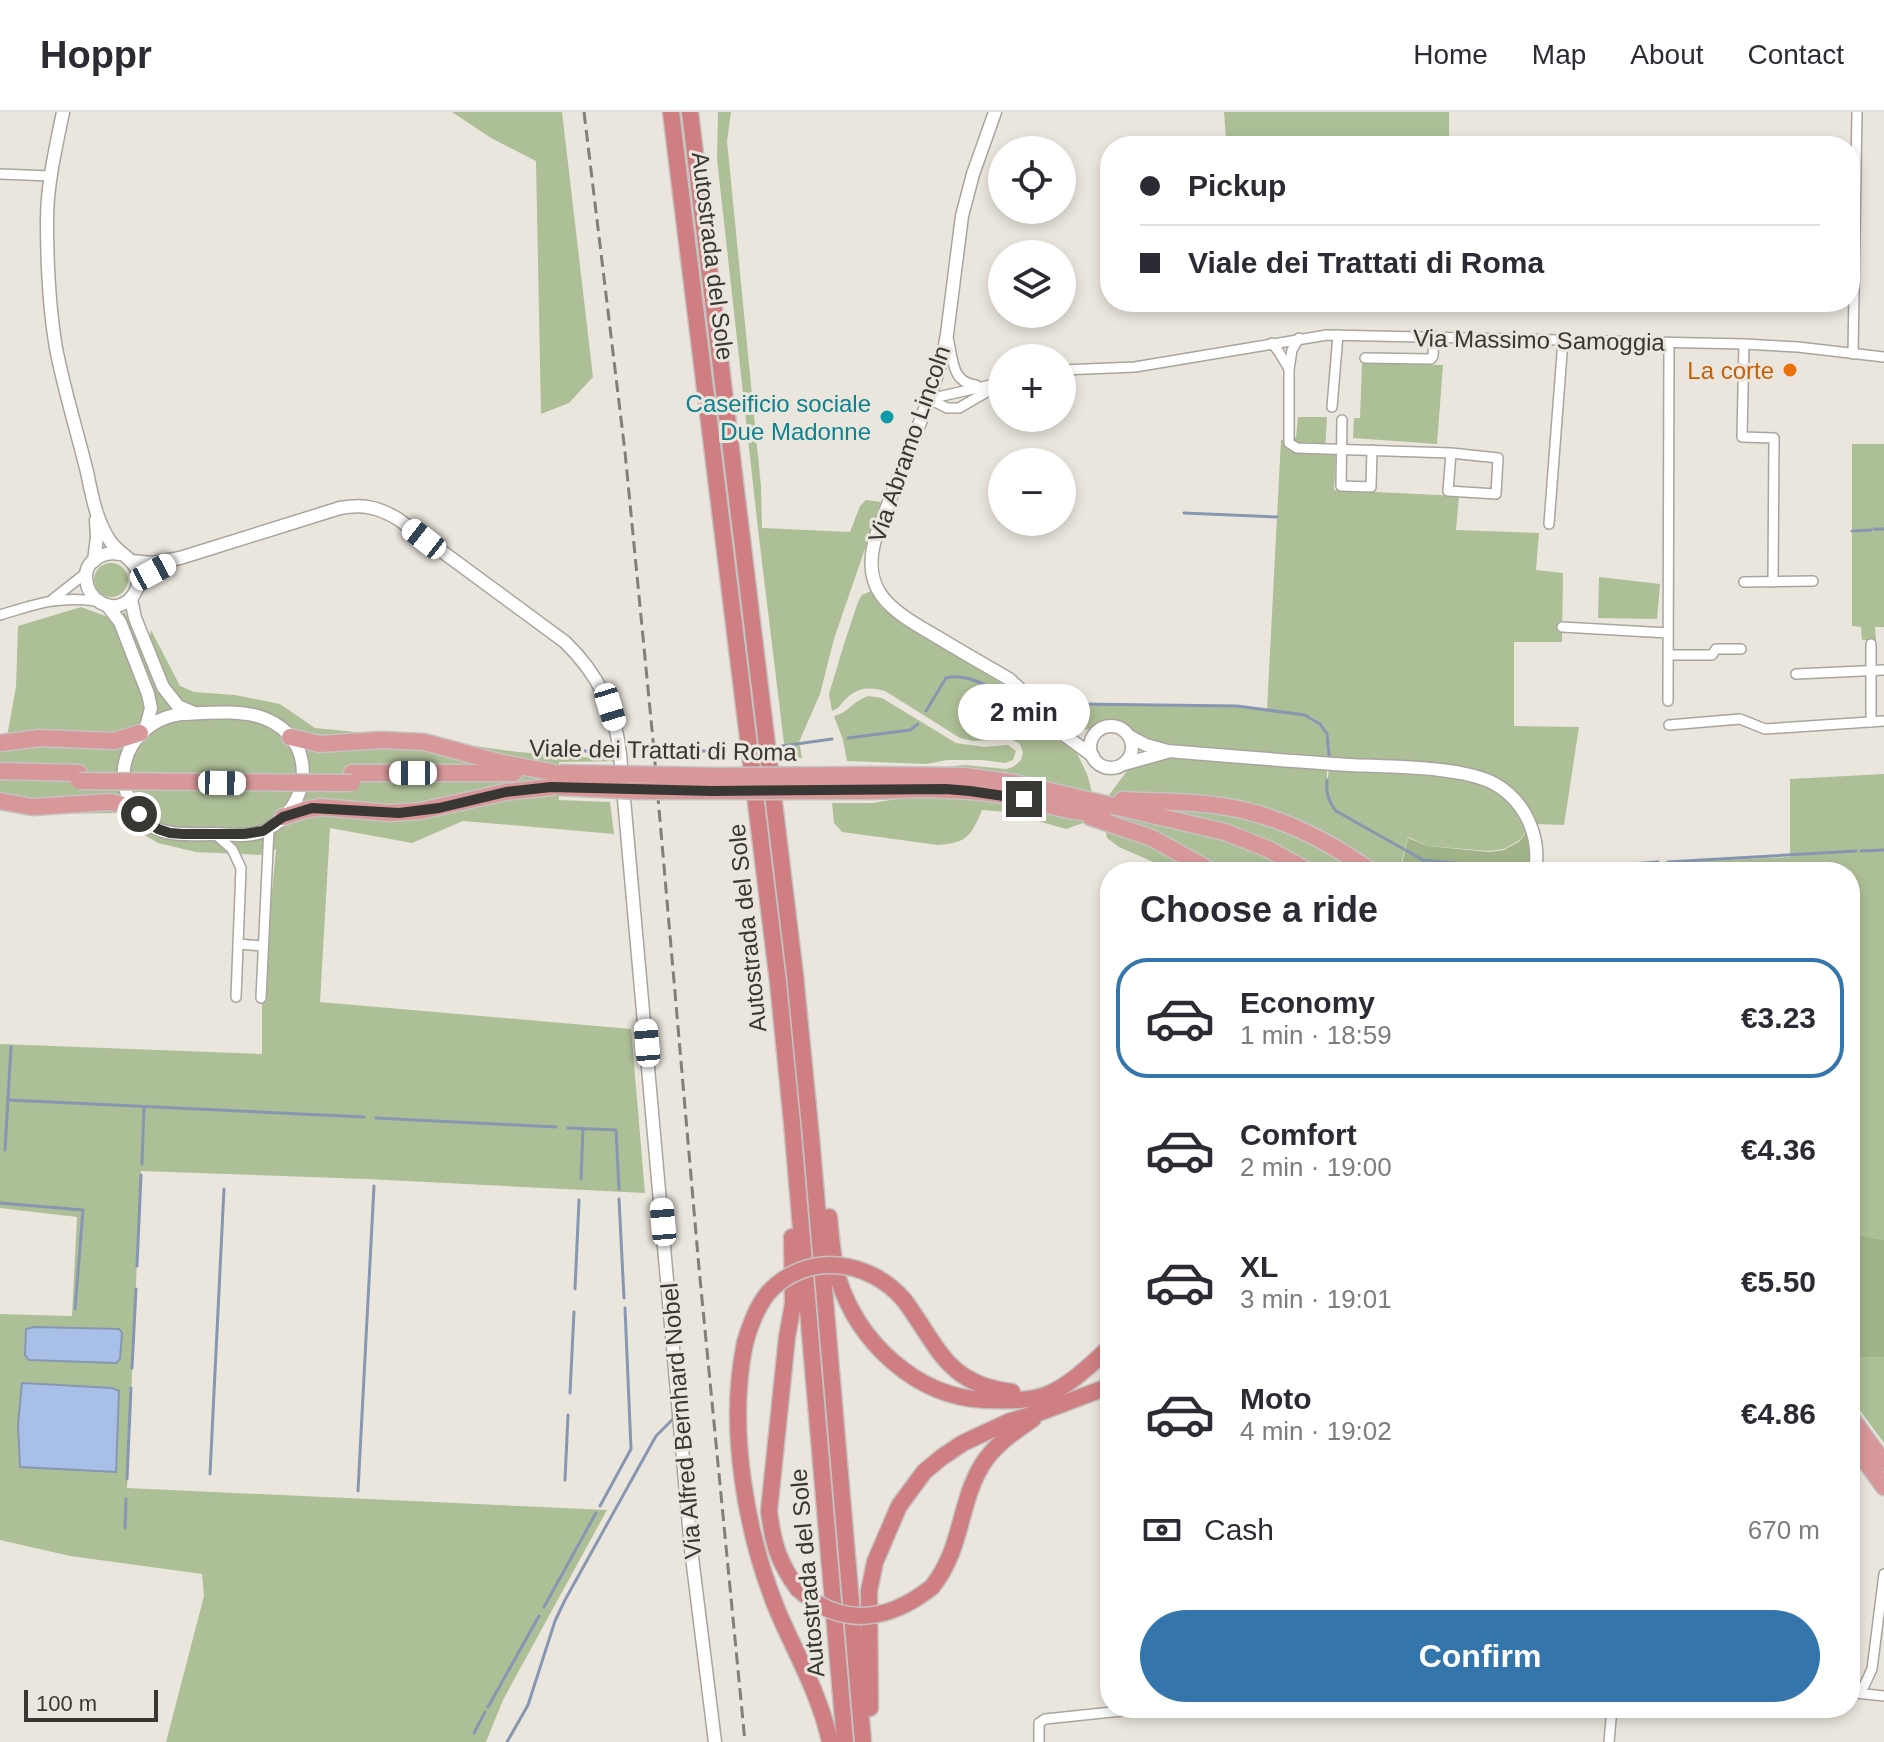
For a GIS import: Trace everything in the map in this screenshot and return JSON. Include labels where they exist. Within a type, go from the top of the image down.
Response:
[{"type":"highway","name":"Autostrada del Sole","points":[[671,112],[763,855],[792,1123],[845,1742]]},
{"type":"highway","name":"Autostrada del Sole","points":[[690,112],[795,975],[863,1742]]},
{"type":"highway","points":[[0,743],[40,738],[114,741],[143,730]]},
{"type":"highway","points":[[290,737],[320,744],[381,740],[424,742],[555,780]]},
{"type":"highway","name":"Viale dei Trattati di Roma","points":[[0,771],[79,777]]},
{"type":"highway","name":"Viale dei Trattati di Roma","points":[[0,777],[555,780],[686,776],[871,783],[921,775],[990,779],[1110,816],[1205,837],[1272,862]]},
{"type":"highway","points":[[276,822],[304,810],[321,807],[389,813],[420,811],[555,780]]},
{"type":"highway","points":[[1066,802],[1112,800],[1204,804],[1256,813],[1324,840],[1357,862]]},
{"type":"highway","points":[[0,801],[32,807],[110,802],[133,807]]},
{"type":"highway","points":[[1066,802],[1152,838],[1195,862]]},
{"type":"highway","name":"Viale dei Trattati di Roma","points":[[1066,802],[1225,832],[1292,862]]},
{"type":"highway","points":[[792,1123],[793,1304],[785,1350],[769,1511],[772,1540],[780,1562],[798,1589],[820,1605],[843,1614],[873,1615],[905,1606],[932,1587],[954,1549],[968,1499],[982,1465],[991,1451],[1041,1412]]},
{"type":"highway","points":[[811,1137],[827,1206],[838,1279],[858,1323],[893,1362],[914,1377],[957,1395],[978,1399],[1036,1398],[1069,1383],[1100,1356]]},
{"type":"highway","points":[[830,1742],[820,1705],[757,1553],[744,1485],[739,1421],[740,1381],[745,1343],[754,1315],[769,1292],[787,1278],[815,1267],[837,1265],[864,1270],[894,1289],[944,1359],[974,1383],[999,1390],[1028,1392],[1069,1383]]},
{"type":"highway","points":[[870,1742],[869,1591],[875,1562],[899,1506],[924,1472],[963,1443],[1008,1422],[1100,1390]]},
{"type":"highway","points":[[1860,1430],[1884,1463]]},
{"type":"highway","points":[[1860,1454],[1884,1487]]},
{"type":"street","points":[[53,599],[86,573],[94,561],[97,537],[96,513],[55,339],[50,293],[47,218],[63,112]]},
{"type":"street","name":"Via Abramo Lincoln","points":[[995,112],[962,216],[943,356],[871,550],[871,569],[882,597],[896,611],[1009,679],[1045,721],[1093,756],[1099,764],[1114,768],[1124,764]]},
{"type":"street","points":[[1857,112],[1857,136]]},
{"type":"street","points":[[0,174],[51,176]]},
{"type":"street","points":[[1853,354],[1854,312]]},
{"type":"street","points":[[947,334],[959,379],[968,385],[988,384]]},
{"type":"street","points":[[1332,407],[1338,335]]},
{"type":"street","name":"Via Massimo Samoggia","points":[[1076,369],[1135,367],[1299,338],[1338,335],[1744,344],[1884,357]]},
{"type":"street","points":[[1299,338],[1292,350],[1289,369],[1289,443],[1297,448],[1451,453],[1498,458],[1496,494],[1448,491],[1451,453]]},
{"type":"street","points":[[1365,358],[1431,359],[1434,338]]},
{"type":"street","points":[[1549,524],[1563,340]]},
{"type":"street","points":[[1272,343],[1289,369]]},
{"type":"street","points":[[1668,701],[1669,343]]},
{"type":"street","points":[[1744,344],[1742,437],[1774,438],[1773,582]]},
{"type":"street","points":[[926,404],[983,385]]},
{"type":"street","points":[[926,404],[959,408],[988,391]]},
{"type":"street","points":[[1342,420],[1341,486],[1371,487],[1372,450]]},
{"type":"street","name":"Via Alfred Bernhard Nobel","points":[[126,558],[152,563],[180,558],[340,508],[375,507],[398,519],[565,642],[587,665],[604,691],[615,723],[620,754],[691,1549],[715,1742]]},
{"type":"street","points":[[0,615],[53,599],[73,598],[119,605],[131,599],[138,587],[138,573],[110,540],[96,513]]},
{"type":"street","points":[[94,561],[109,553],[126,558]]},
{"type":"street","name":"Via Alfred Bernhard Nobel","points":[[138,587],[153,572],[180,558]]},
{"type":"street","points":[[86,573],[90,593],[120,622],[148,694],[151,708],[143,730]]},
{"type":"street","points":[[1744,582],[1813,581]]},
{"type":"street","points":[[131,599],[135,618],[163,687],[178,706],[195,713]]},
{"type":"street","points":[[1562,627],[1668,633]]},
{"type":"street","points":[[1871,644],[1871,722]]},
{"type":"street","points":[[1669,655],[1712,655],[1716,649],[1741,649]]},
{"type":"street","points":[[1796,674],[1884,670]]},
{"type":"street","points":[[195,713],[254,715],[275,723],[290,737],[301,756],[303,779],[294,805],[276,822],[252,834],[183,834],[158,829],[145,821],[133,807],[125,788],[124,766],[133,741],[143,730],[171,715],[195,713]]},
{"type":"street","points":[[1669,725],[1740,719],[1765,729],[1884,721]]},
{"type":"street","points":[[1065,734],[1097,732],[1114,727],[1146,745],[1168,751],[1467,774],[1505,791],[1519,804],[1535,837],[1537,862]]},
{"type":"street","points":[[1093,756],[1091,743],[1097,732]]},
{"type":"street","points":[[1124,764],[1132,751],[1129,736]]},
{"type":"street","points":[[1124,764],[1168,751]]},
{"type":"street","points":[[261,998],[263,946],[276,822]]},
{"type":"street","points":[[215,834],[228,844],[241,868],[236,997]]},
{"type":"street","points":[[238,944],[263,946]]},
{"type":"street","points":[[1860,1689],[1872,1669],[1884,1574]]},
{"type":"street","points":[[1860,1694],[1884,1696]]},
{"type":"street","points":[[1039,1742],[1039,1723],[1045,1719],[1100,1713]]},
{"type":"street","points":[[1609,1742],[1611,1718]]},
{"type":"green space","points":[[452,112],[562,112],[593,377],[569,403],[541,414],[536,161],[491,138]]},
{"type":"green space","points":[[718,112],[731,112],[727,141],[761,486],[762,528],[850,532],[860,506],[866,500],[881,502],[834,639],[820,694],[799,742],[802,758],[786,760],[717,159]]},
{"type":"green space","points":[[1224,112],[1449,112],[1449,136],[1226,136]]},
{"type":"green space","points":[[1362,363],[1443,365],[1437,444],[1353,438],[1354,418],[1360,418]]},
{"type":"green space","points":[[1298,417],[1327,417],[1325,453],[1336,454],[1334,490],[1459,496],[1456,530],[1539,533],[1536,570],[1563,573],[1562,642],[1514,642],[1514,726],[1579,727],[1564,825],[1535,824],[1507,786],[1329,759],[1324,728],[1314,718],[1306,715],[1297,714],[1313,719],[1322,728],[1328,757],[1168,747],[1140,737],[1114,721],[1087,730],[1069,727],[1084,704],[1267,710],[1281,440],[1296,437]]},
{"type":"green space","points":[[1852,444],[1884,444],[1884,627],[1875,627],[1876,640],[1862,640],[1861,627],[1852,626]]},
{"type":"green space","points":[[111,563],[123,568],[128,580],[123,592],[111,597],[99,592],[94,580],[99,568]]},
{"type":"green space","points":[[1599,577],[1660,584],[1657,619],[1598,618]]},
{"type":"green space","points":[[871,591],[889,614],[1007,687],[1044,731],[1076,751],[1092,792],[945,767],[965,765],[1006,769],[1021,760],[1023,753],[1020,744],[1011,739],[973,741],[960,738],[885,691],[860,690],[832,711],[829,694],[844,644],[858,602],[862,595]]},
{"type":"green space","points":[[81,607],[128,629],[121,615],[125,612],[133,633],[147,652],[151,630],[180,686],[194,692],[235,695],[280,704],[315,728],[518,752],[632,761],[559,762],[559,800],[610,802],[614,834],[463,821],[412,843],[330,828],[320,1002],[631,1029],[645,1193],[141,1171],[127,1488],[607,1510],[503,1700],[486,1742],[166,1742],[204,1596],[202,1574],[70,1556],[0,1540],[0,1314],[72,1316],[77,1217],[0,1208],[0,1044],[262,1054],[262,999],[276,849],[259,855],[196,852],[158,843],[136,830],[123,813],[34,814],[0,808],[0,742],[6,742],[16,687],[18,626]]},
{"type":"green space","points":[[868,696],[882,698],[956,743],[984,747],[1008,745],[1016,751],[1013,760],[1005,763],[947,760],[926,764],[847,761],[834,716]]},
{"type":"green space","points":[[1150,759],[1327,770],[1327,783],[1329,769],[1471,780],[1506,798],[1520,816],[1526,831],[1520,840],[1504,849],[1489,851],[1428,846],[1408,837],[1402,862],[1153,862],[1119,847],[1107,838],[1104,823],[1109,795],[1130,767]]},
{"type":"green space","points":[[1884,774],[1884,1240],[1860,1235],[1860,862],[1686,862],[1790,857],[1790,779]]},
{"type":"green space","points":[[916,796],[987,801],[1086,822],[1066,829],[1006,812],[982,810],[975,826],[962,840],[938,845],[842,832],[834,823],[832,803],[872,803]]},
{"type":"green space","points":[[1526,832],[1529,862],[1402,862],[1408,838],[1428,846],[1489,852],[1504,850],[1520,841]]},
{"type":"green space","points":[[1860,1235],[1884,1240],[1884,1357],[1860,1358]]},
{"type":"green space","points":[[1884,1357],[1884,1443],[1860,1411],[1860,1358]]},
{"type":"water","points":[[26,1329],[119,1329],[122,1333],[120,1359],[116,1363],[29,1360],[25,1355]]},
{"type":"water","points":[[22,1383],[112,1388],[119,1391],[116,1472],[20,1467],[18,1425]]},
{"type":"waterway","points":[[1184,513],[1277,517]]},
{"type":"waterway","points":[[1874,529],[1884,529]]},
{"type":"waterway","points":[[1852,531],[1871,530]]},
{"type":"waterway","points":[[926,711],[946,678],[970,679],[1007,696]]},
{"type":"waterway","points":[[1078,704],[1237,706],[1305,715],[1320,724],[1327,734],[1329,756]]},
{"type":"waterway","points":[[848,738],[910,730],[918,724]]},
{"type":"waterway","points":[[782,746],[832,739]]},
{"type":"waterway","points":[[585,751],[608,755]]},
{"type":"waterway","points":[[684,751],[725,751]]},
{"type":"waterway","points":[[1327,780],[1328,797],[1336,811],[1423,860],[1445,862]]},
{"type":"waterway","points":[[1861,851],[1884,850]]},
{"type":"waterway","points":[[1668,862],[1856,851]]},
{"type":"waterway","points":[[5,1150],[11,1047]]},
{"type":"waterway","points":[[8,1100],[364,1117]]},
{"type":"waterway","points":[[142,1164],[144,1108]]},
{"type":"waterway","points":[[376,1118],[556,1127]]},
{"type":"waterway","points":[[568,1128],[616,1130],[619,1189]]},
{"type":"waterway","points":[[581,1179],[583,1128]]},
{"type":"waterway","points":[[137,1266],[141,1175]]},
{"type":"waterway","points":[[358,1491],[374,1186]]},
{"type":"waterway","points":[[210,1474],[224,1189]]},
{"type":"waterway","points":[[619,1199],[624,1298]]},
{"type":"waterway","points":[[575,1289],[579,1200]]},
{"type":"waterway","points":[[0,1203],[83,1210],[75,1309]]},
{"type":"waterway","points":[[132,1368],[136,1289]]},
{"type":"waterway","points":[[600,1506],[631,1449],[625,1308]]},
{"type":"waterway","points":[[570,1393],[574,1312]]},
{"type":"waterway","points":[[127,1479],[131,1388]]},
{"type":"waterway","points":[[565,1480],[568,1415]]},
{"type":"waterway","points":[[507,1742],[528,1705],[555,1621],[565,1600],[656,1436],[674,1418]]},
{"type":"waterway","points":[[125,1528],[126,1499]]},
{"type":"waterway","points":[[544,1607],[596,1513]]},
{"type":"waterway","points":[[488,1707],[539,1616]]},
{"type":"waterway","points":[[474,1733],[485,1712]]},
{"type":"railway","points":[[584,112],[625,452],[745,1742]]},
{"type":"place","name":"La corte","points":[[1790,370]]},
{"type":"place","name":"Caseificio sociale Due Madonne","points":[[887,417]]},
{"type":"route","points":[[139,814],[158,829],[170,833],[252,834],[263,831],[283,817],[312,808],[399,813],[439,808],[506,792],[551,787],[639,791],[946,789],[1024,799]]}]
